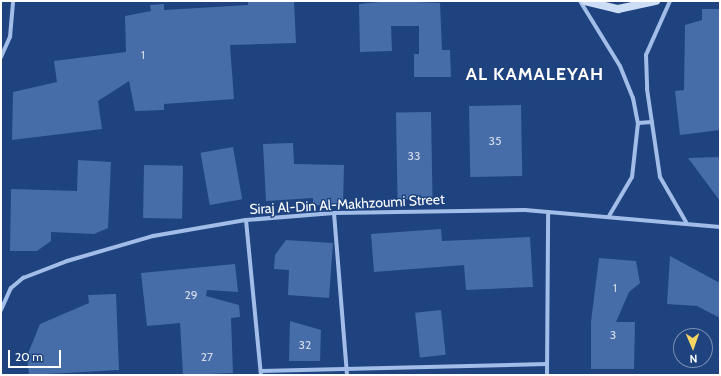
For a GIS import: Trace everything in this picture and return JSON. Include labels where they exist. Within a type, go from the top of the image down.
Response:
[{"type":"main road","points":[[585,1],[618,9],[656,1]]},
{"type":"street","points":[[1,57],[10,37],[13,1]]},
{"type":"street","points":[[580,1],[620,66],[633,98],[638,123],[632,177],[609,216]]},
{"type":"street","points":[[670,1],[646,55],[652,122],[660,177],[686,222]]},
{"type":"street","points":[[638,123],[652,122]]},
{"type":"street","points":[[547,375],[548,212]]},
{"type":"street","name":"Siraj Al-Din Al-Makhzoumi Street","points":[[1,310],[11,288],[23,278],[67,261],[154,236],[246,220],[334,213],[548,212],[686,222],[720,227]]},
{"type":"street","points":[[334,213],[348,368],[347,375]]},
{"type":"street","points":[[246,220],[261,373],[348,368],[547,364]]},
{"type":"building","points":[[248,1],[294,1],[296,43],[230,45],[234,99],[164,104],[164,110],[135,111],[129,81],[98,101],[102,129],[12,140],[13,92],[57,82],[54,61],[126,52],[125,16],[151,11],[150,5],[164,4],[164,10],[248,5]]},
{"type":"building","points":[[390,1],[440,3],[442,50],[450,50],[451,77],[414,77],[414,54],[419,54],[419,26],[391,26],[392,51],[360,52],[359,4]]},
{"type":"building","points":[[702,9],[720,9],[720,130],[680,135],[675,91],[684,90],[685,25],[702,20]]},
{"type":"building","points":[[521,105],[522,176],[470,177],[469,106]]},
{"type":"building","points":[[431,112],[433,199],[398,200],[396,113]]},
{"type":"building","points":[[293,143],[294,164],[344,165],[343,206],[313,205],[313,198],[266,201],[263,144]]},
{"type":"building","points":[[233,147],[242,199],[210,205],[201,153]]},
{"type":"building","points":[[720,157],[720,201],[688,158]]},
{"type":"building","points":[[78,160],[111,162],[108,228],[94,234],[51,232],[51,241],[37,251],[10,251],[11,189],[77,191]]},
{"type":"building","points":[[144,165],[183,166],[182,219],[143,218]]},
{"type":"building","points":[[441,229],[442,241],[530,237],[533,287],[466,290],[464,265],[374,272],[371,234]]},
{"type":"building","points":[[286,240],[333,243],[329,298],[288,295],[289,270],[274,269],[275,255]]},
{"type":"building","points":[[670,256],[720,283],[720,318],[697,306],[667,304]]},
{"type":"building","points":[[599,258],[636,261],[640,283],[629,292],[616,322],[635,322],[634,369],[591,369],[591,322]]},
{"type":"building","points":[[235,264],[238,292],[207,290],[206,296],[239,305],[240,317],[231,318],[233,373],[183,375],[180,323],[147,326],[141,273]]},
{"type":"building","points":[[116,294],[119,370],[29,375],[27,356],[40,324],[89,303],[88,295]]},
{"type":"building","points":[[441,310],[446,355],[420,357],[415,313]]},
{"type":"building","points":[[290,321],[321,330],[320,361],[289,361]]},
{"type":"district","name":"AL KAMALEYAH","points":[[535,74]]}]
